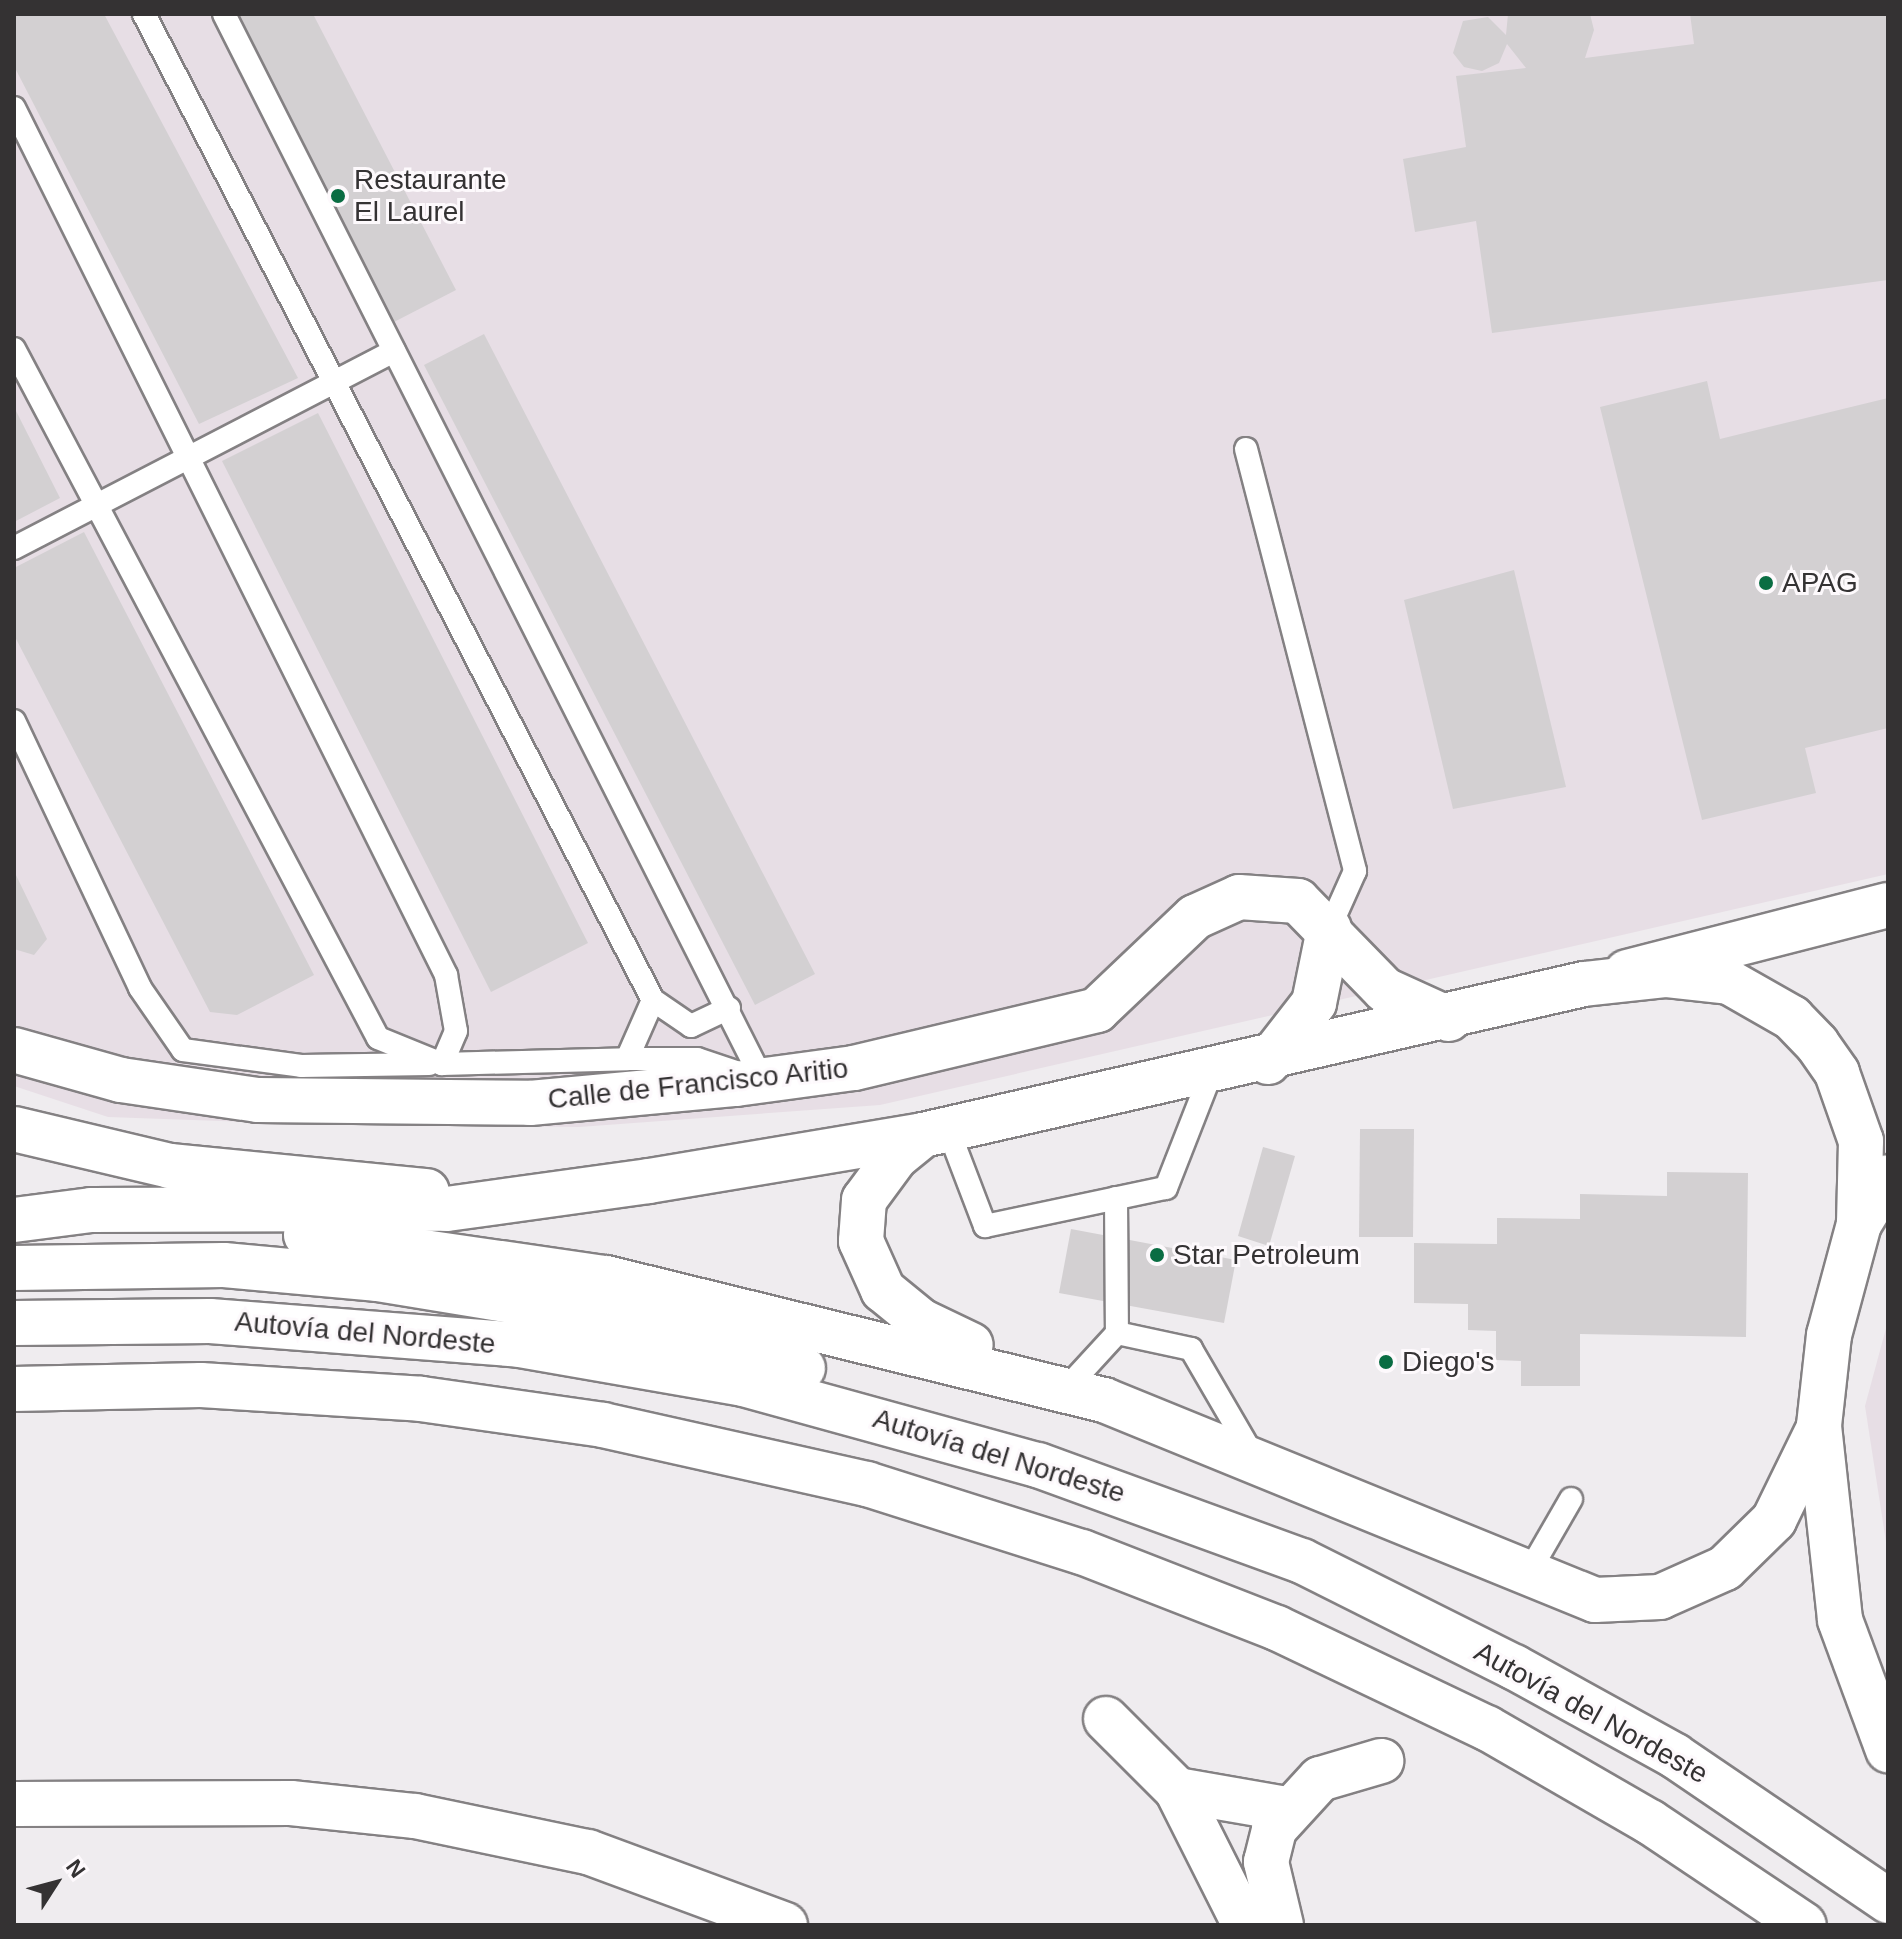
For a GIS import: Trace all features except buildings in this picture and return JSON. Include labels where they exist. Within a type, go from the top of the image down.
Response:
[{"type":"main road","name":"Calle de Francisco Aritio","points":[[14,1050],[121,1080],[258,1100],[447,1084],[763,1081],[854,1068],[1097,1010],[1195,917],[1239,897],[1298,901],[1329,929],[1385,990],[1449,1019]]},
{"type":"main road","points":[[14,1221],[104,1209],[447,1209],[509,1196],[936,1132],[1268,1062],[1449,1019],[1888,905]]},
{"type":"main road","points":[[1268,1062],[1314,1003],[1329,929]]},
{"type":"main road","points":[[1584,984],[1695,975],[1729,982],[1792,1018],[1837,1073],[1852,1106],[1861,1141],[1859,1224],[1829,1335],[1819,1426],[1840,1620],[1888,1750]]},
{"type":"main road","points":[[14,1129],[170,1166],[278,1182],[509,1196]]},
{"type":"main road","points":[[936,1132],[895,1158],[864,1200],[861,1241],[883,1290],[945,1335],[1252,1454],[1526,1577],[1618,1603],[1660,1597],[1706,1579],[1741,1556],[1774,1520],[1819,1426]]},
{"type":"main road","points":[[1859,1224],[1888,1177]]},
{"type":"main road","points":[[14,1221],[306,1235],[524,1262],[808,1322],[1089,1390]]},
{"type":"main road","points":[[14,1268],[224,1265],[475,1291],[851,1379],[1038,1465]]},
{"type":"main road","name":"Autovía del Nordeste","points":[[14,1323],[210,1321],[520,1345],[743,1384],[1038,1465],[1302,1561],[1514,1667],[1675,1756],[1888,1901]]},
{"type":"main road","points":[[14,1389],[201,1385],[421,1399],[603,1425],[867,1484],[1082,1552],[1277,1628],[1487,1728],[1650,1822],[1804,1925]]},
{"type":"main road","points":[[1106,1719],[1177,1790],[1245,1925]]},
{"type":"main road","points":[[1281,1925],[1266,1862],[1287,1809],[1320,1779],[1381,1761]]},
{"type":"main road","points":[[1177,1790],[1287,1809]]},
{"type":"main road","points":[[14,1804],[291,1803],[415,1816],[588,1852],[785,1925]]},
{"type":"lane","points":[[144,14],[653,1000],[691,1026],[729,1008]]},
{"type":"lane","points":[[224,14],[729,1008],[763,1081]]},
{"type":"lane","points":[[14,108],[191,456],[446,975],[456,1031],[447,1084]]},
{"type":"lane","points":[[14,349],[92,507],[378,1038],[447,1084]]},
{"type":"lane","points":[[14,548],[335,385],[394,351]]},
{"type":"lane","points":[[1246,449],[1355,871],[1329,929]]},
{"type":"lane","points":[[14,721],[140,988],[183,1050],[447,1084],[627,1059],[697,1059],[763,1081]]},
{"type":"lane","points":[[627,1059],[653,1000]]},
{"type":"lane","points":[[936,1132],[985,1226],[1166,1188],[1211,1073]]},
{"type":"lane","points":[[1089,1390],[1117,1333],[1116,1198]]},
{"type":"lane","points":[[1117,1333],[1191,1349],[1252,1454]]},
{"type":"lane","points":[[1526,1577],[1571,1499]]},
{"type":"shaded area","points":[[14,14],[1888,14],[1888,874],[880,1105],[579,1127],[307,1124],[108,1117],[14,1086]]},
{"type":"shaded area","points":[[1888,1321],[1888,1555],[1865,1406]]},
{"type":"place","name":"Restaurante El Laurel","points":[[338,196]]},
{"type":"place","name":"APAG","points":[[1766,583]]},
{"type":"place","name":"Star Petroleum","points":[[1157,1255]]},
{"type":"place","name":"Diego's","points":[[1386,1362]]}]
